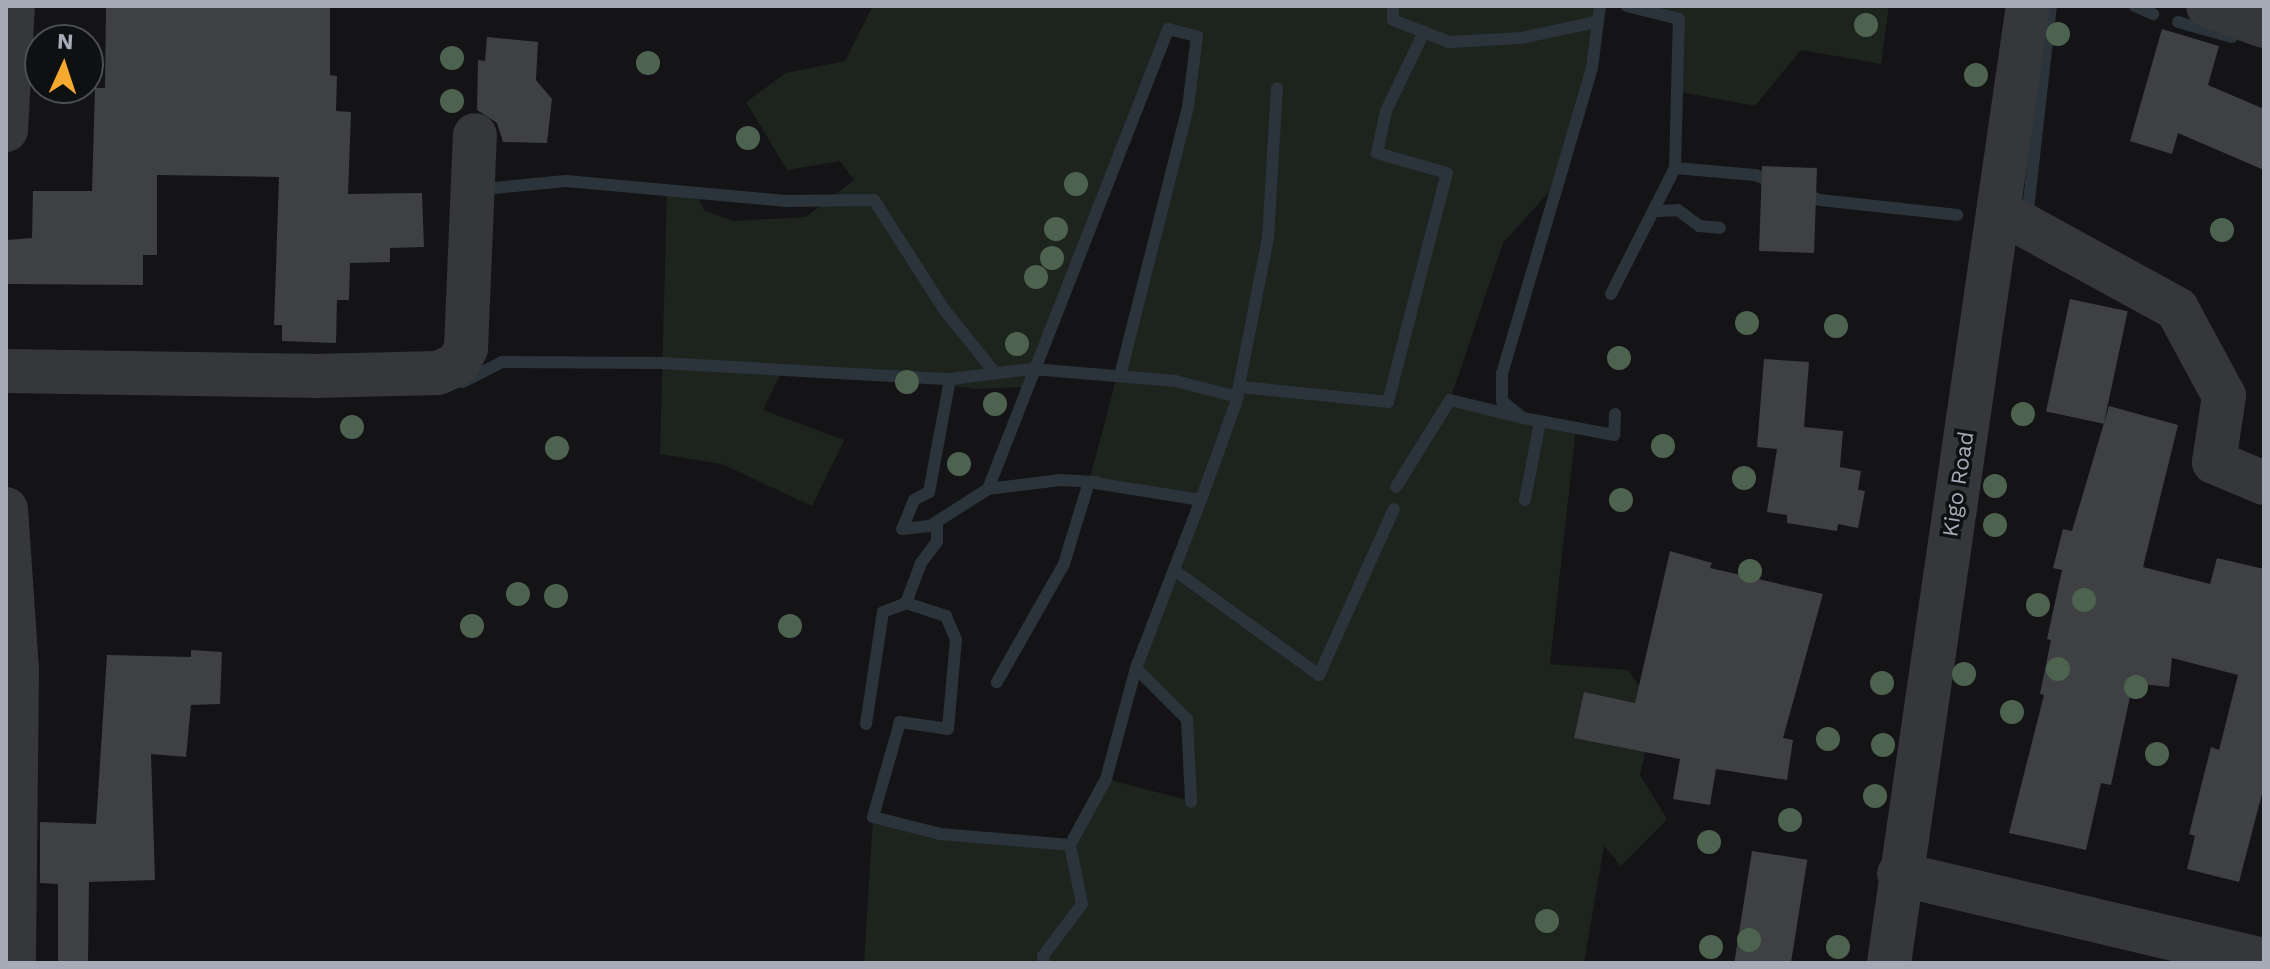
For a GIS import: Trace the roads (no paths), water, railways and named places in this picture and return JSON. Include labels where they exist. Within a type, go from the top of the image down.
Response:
[{"type":"street","points":[[6,130],[13,6]]},
{"type":"street","name":"Kigo Road","points":[[1889,963],[1899,874],[2002,213],[2028,6]]},
{"type":"street","points":[[2208,6],[2264,26]]},
{"type":"street","points":[[6,371],[313,376],[438,373],[458,364],[467,332],[475,135]]},
{"type":"street","points":[[2002,213],[2177,309],[2224,396],[2214,462],[2264,483]]},
{"type":"street","points":[[6,509],[17,669],[14,963]]},
{"type":"street","points":[[1899,874],[2264,960]]},
{"type":"waterway","points":[[1393,6],[1393,20],[1449,42],[1521,38],[1596,22]]},
{"type":"waterway","points":[[1600,6],[1592,68],[1502,373],[1502,401],[1523,418],[1614,435],[1615,414]]},
{"type":"waterway","points":[[1611,294],[1675,168],[1679,19],[1627,6]]},
{"type":"waterway","points":[[2028,210],[2051,6]]},
{"type":"waterway","points":[[2135,6],[2153,14]]},
{"type":"waterway","points":[[2178,22],[2232,37]]},
{"type":"waterway","points":[[988,489],[1168,29],[1197,36],[1188,107],[1120,376]]},
{"type":"waterway","points":[[1241,387],[1388,402],[1447,173],[1377,153],[1386,111],[1424,32]]},
{"type":"waterway","points":[[1236,401],[1268,238],[1277,88]]},
{"type":"waterway","points":[[1675,168],[1755,175],[1774,182]]},
{"type":"waterway","points":[[484,189],[566,181],[784,201],[874,200],[943,308],[995,373]]},
{"type":"waterway","points":[[1802,193],[1820,200],[1957,215]]},
{"type":"waterway","points":[[1655,211],[1678,210],[1699,226],[1720,228]]},
{"type":"waterway","points":[[463,382],[502,362],[660,363],[950,379],[1032,369],[1175,381],[1238,397],[1201,500],[1089,482],[1064,564],[997,682]]},
{"type":"waterway","points":[[950,379],[929,492],[914,500],[902,529],[930,526],[988,489],[1060,480],[1096,482]]},
{"type":"waterway","points":[[1396,487],[1450,400],[1519,417]]},
{"type":"waterway","points":[[1525,500],[1540,421]]},
{"type":"waterway","points":[[1044,963],[1043,956],[1082,904],[1070,845],[1106,779],[1136,668],[1203,494]]},
{"type":"waterway","points":[[1174,570],[1319,675],[1394,509]]},
{"type":"waterway","points":[[866,724],[883,612],[906,603],[921,563],[937,542],[937,522]]},
{"type":"waterway","points":[[906,603],[946,616],[956,639],[948,729],[900,722],[873,817],[940,834],[1070,845]]},
{"type":"waterway","points":[[1136,668],[1187,719],[1191,802]]}]
